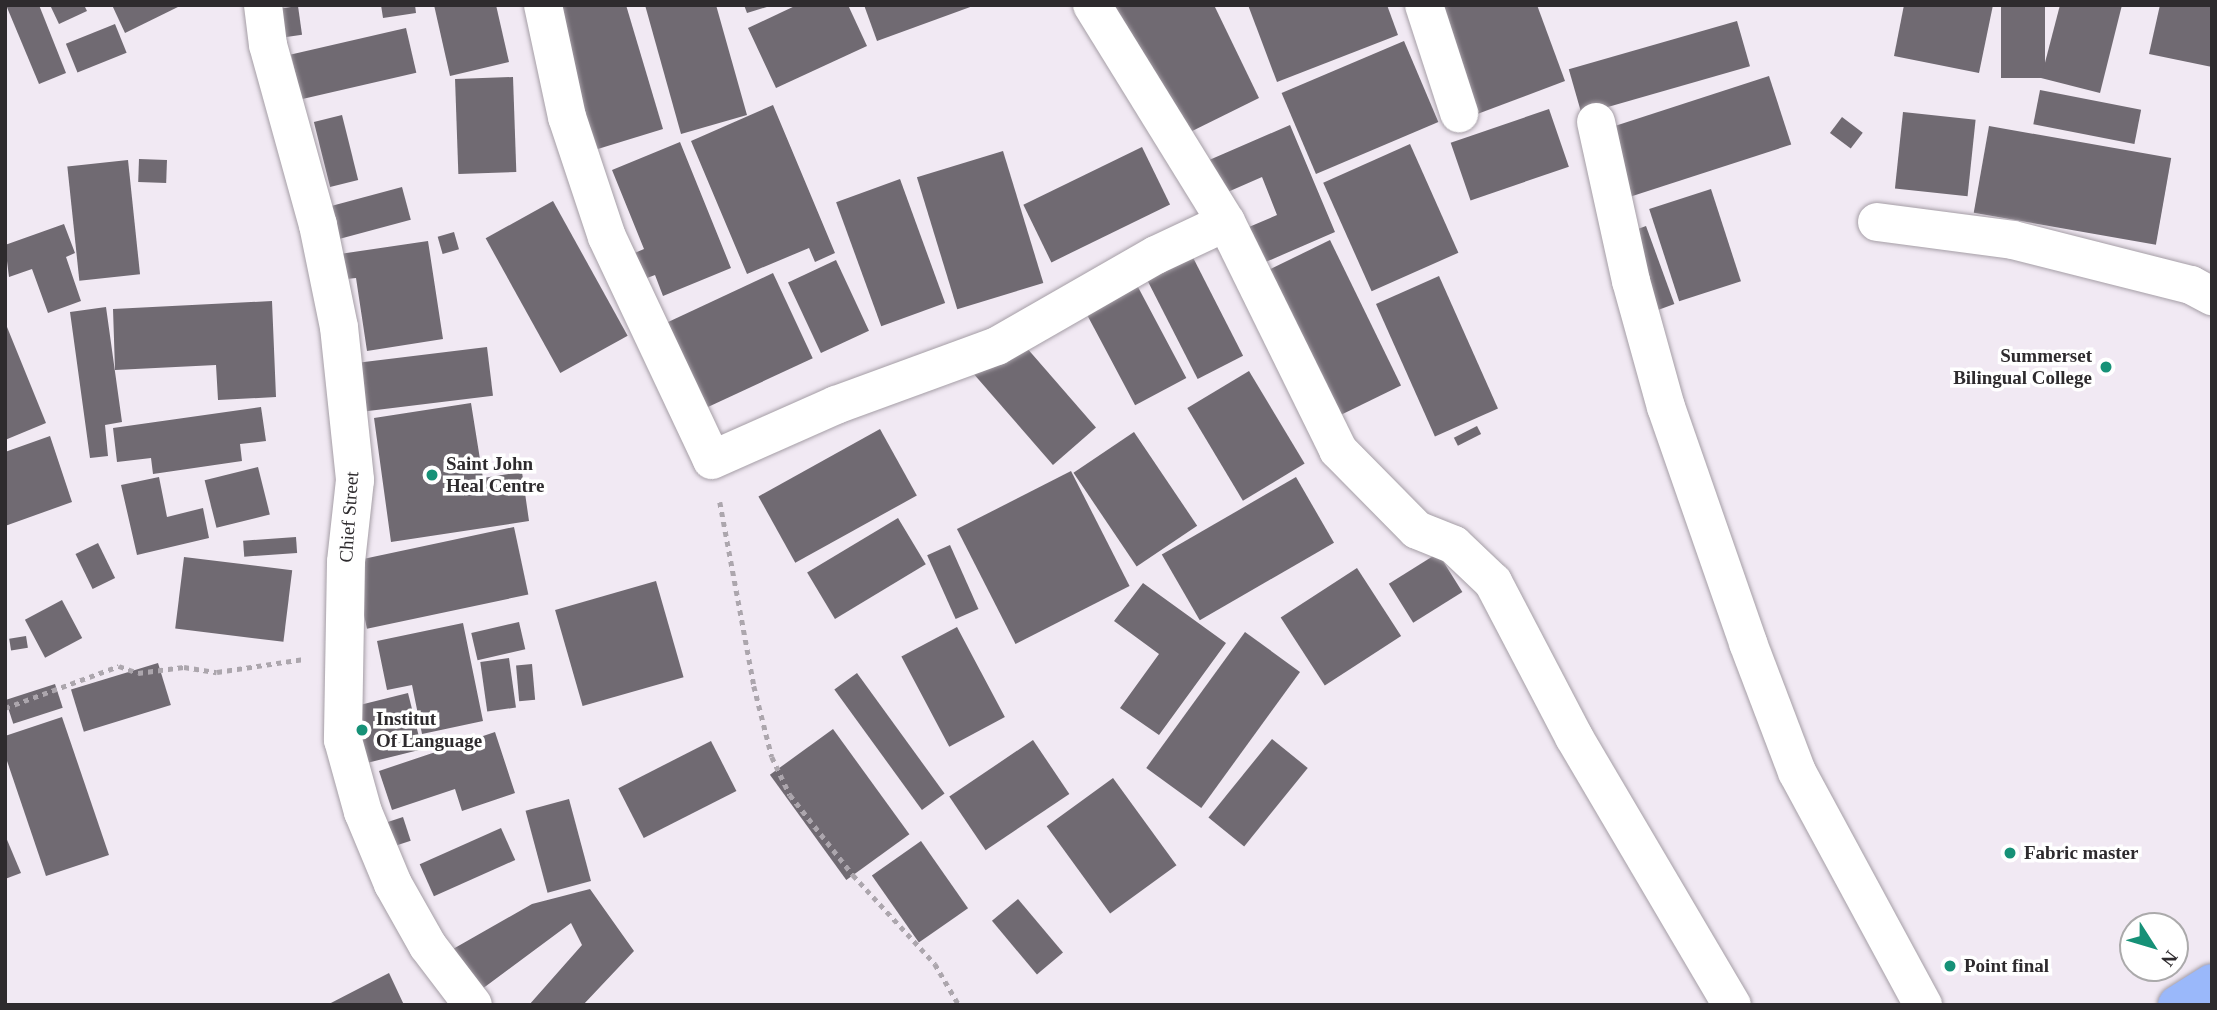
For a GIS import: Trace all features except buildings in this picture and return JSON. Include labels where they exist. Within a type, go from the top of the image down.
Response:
[{"type":"highway","points":[[2177,1005],[2212,983]]},
{"type":"street","name":"Chief Street","points":[[263,5],[268,45],[318,225],[339,327],[355,480],[342,649],[343,740],[363,812],[393,884],[428,946],[473,1005]]},
{"type":"street","points":[[544,5],[567,117],[607,237],[712,460],[836,405],[997,346],[1156,256],[1226,222]]},
{"type":"street","points":[[1092,5],[1226,222],[1338,450],[1417,530],[1454,544],[1493,582],[1581,748],[1732,1005]]},
{"type":"street","points":[[1424,5],[1459,113]]},
{"type":"street","points":[[1596,122],[1631,281],[1665,407],[1748,643],[1797,772],[1923,1005]]},
{"type":"street","points":[[1877,222],[2012,240],[2191,285],[2212,296]]},
{"type":"path","points":[[712,460],[740,625],[772,757],[790,795],[814,828],[935,964],[959,1005]]},
{"type":"path","points":[[5,708],[119,666],[138,673],[184,667],[217,672],[282,664],[342,649]]},
{"type":"place","name":"Summerset Bilingual College","points":[[2106,367]]},
{"type":"place","name":"Saint John Heal Centre","points":[[432,475]]},
{"type":"place","name":"Institut Of Language","points":[[362,730]]},
{"type":"place","name":"Fabric master","points":[[2010,853]]},
{"type":"place","name":"Point final","points":[[1950,966]]}]
